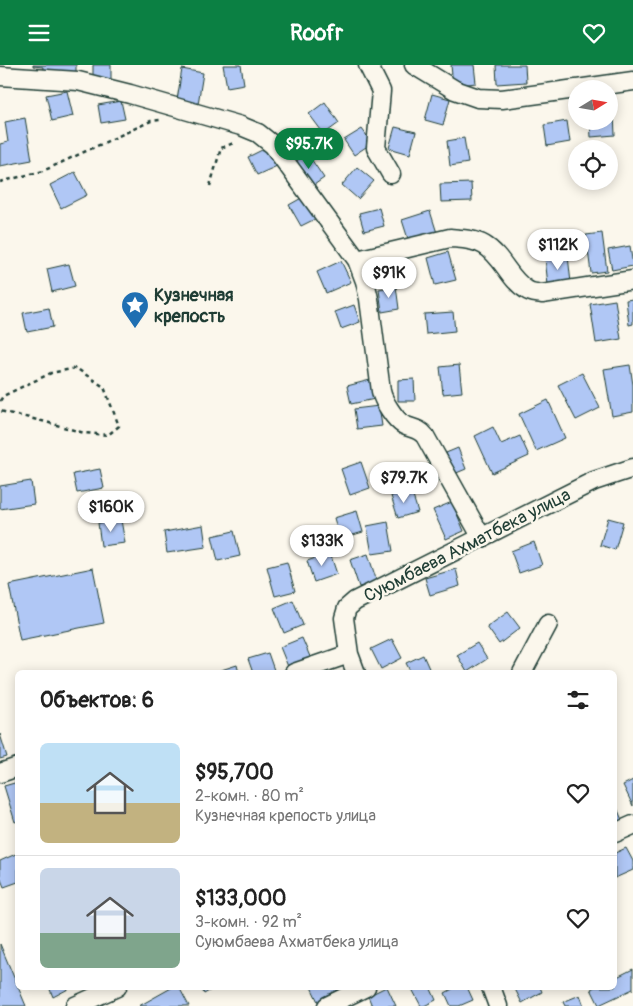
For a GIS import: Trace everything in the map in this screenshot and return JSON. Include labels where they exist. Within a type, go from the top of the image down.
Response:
[{"type":"street","points":[[368,65],[381,91],[376,148],[391,174]]},
{"type":"street","points":[[414,65],[455,90],[478,98],[502,99],[568,90]]},
{"type":"street","points":[[0,76],[78,81],[241,127],[258,133],[273,145],[357,260],[369,299],[382,397],[385,403],[401,423],[421,431],[482,538]]},
{"type":"street","points":[[618,83],[633,81]]},
{"type":"street","points":[[357,260],[450,238],[465,239],[484,245],[498,256],[516,281],[528,291],[542,294],[633,280]]},
{"type":"street","name":"Суюмбаева Ахматбека улица","points":[[355,670],[349,654],[344,618],[347,608],[355,601],[594,481],[633,468]]},
{"type":"street","points":[[524,670],[548,624]]},
{"type":"street","points":[[303,670],[349,654]]},
{"type":"street","points":[[0,773],[15,768]]},
{"type":"street","points":[[617,832],[633,825]]},
{"type":"street","points":[[327,1006],[360,990]]},
{"type":"street","points":[[492,990],[498,1006]]},
{"type":"street","points":[[75,1006],[111,995]]},
{"type":"path","points":[[0,182],[42,171],[151,121],[168,119]]},
{"type":"path","points":[[210,186],[222,148],[258,133]]},
{"type":"path","points":[[0,401],[3,396],[51,373],[76,368],[104,387],[119,426],[108,435],[84,433],[0,411]]},
{"type":"building","points":[[33,65],[76,65],[76,78],[42,76],[43,67]]},
{"type":"building","points":[[93,65],[111,65],[111,82],[93,81]]},
{"type":"building","points":[[223,65],[241,65],[244,84],[227,87]]},
{"type":"building","points":[[451,65],[474,65],[476,83],[453,86]]},
{"type":"building","points":[[496,65],[525,65],[526,82],[497,84]]},
{"type":"building","points":[[182,69],[203,73],[198,104],[177,100]]},
{"type":"building","points":[[67,91],[73,116],[52,121],[46,95]]},
{"type":"building","points":[[432,94],[450,99],[443,125],[425,120]]},
{"type":"building","points":[[121,101],[125,119],[101,123],[98,105]]},
{"type":"building","points":[[325,102],[339,123],[324,134],[309,114]]},
{"type":"building","points":[[25,118],[32,160],[0,166],[0,144],[8,142],[5,122]]},
{"type":"building","points":[[567,121],[570,140],[568,142],[547,146],[544,125]]},
{"type":"building","points":[[395,127],[416,132],[410,154],[389,148]]},
{"type":"building","points":[[362,129],[372,143],[354,155],[344,140]]},
{"type":"building","points":[[591,130],[615,130],[615,135],[591,137]]},
{"type":"building","points":[[464,138],[468,163],[450,166],[447,141]]},
{"type":"building","points":[[268,147],[277,166],[257,175],[248,157]]},
{"type":"building","points":[[307,153],[324,178],[311,187],[294,163]]},
{"type":"building","points":[[357,167],[374,181],[358,199],[342,185]]},
{"type":"building","points":[[75,172],[87,195],[61,208],[50,185]]},
{"type":"building","points":[[471,183],[472,201],[441,202],[440,184]]},
{"type":"building","points":[[305,196],[317,218],[301,226],[289,205]]},
{"type":"building","points":[[379,208],[384,226],[364,231],[359,213]]},
{"type":"building","points":[[430,211],[437,233],[409,242],[402,220]]},
{"type":"building","points":[[602,233],[607,271],[591,273],[586,235]]},
{"type":"building","points":[[630,246],[633,266],[612,270],[608,250]]},
{"type":"building","points":[[448,252],[456,280],[435,285],[428,258]]},
{"type":"building","points":[[568,256],[571,283],[548,285],[545,258]]},
{"type":"building","points":[[341,261],[351,282],[326,293],[317,272]]},
{"type":"building","points":[[69,264],[75,286],[52,292],[47,269]]},
{"type":"building","points":[[396,286],[399,309],[382,312],[379,289]]},
{"type":"building","points":[[633,299],[633,324],[629,325],[626,300]]},
{"type":"building","points":[[615,300],[621,339],[596,343],[590,304]]},
{"type":"building","points":[[354,305],[360,322],[341,329],[335,312]]},
{"type":"building","points":[[49,308],[53,327],[27,332],[23,313]]},
{"type":"building","points":[[453,312],[455,331],[426,334],[424,314]]},
{"type":"building","points":[[459,365],[462,392],[443,394],[440,367]]},
{"type":"building","points":[[630,365],[633,385],[633,412],[612,416],[604,369]]},
{"type":"building","points":[[582,373],[600,408],[576,420],[558,385]]},
{"type":"building","points":[[414,379],[415,401],[398,401],[398,380]]},
{"type":"building","points":[[370,380],[375,399],[351,404],[347,386]]},
{"type":"building","points":[[548,400],[565,438],[536,451],[519,414]]},
{"type":"building","points":[[379,406],[382,426],[357,429],[354,409]]},
{"type":"building","points":[[493,427],[501,444],[520,436],[529,456],[492,473],[475,436]]},
{"type":"building","points":[[458,448],[466,469],[454,474],[446,453]]},
{"type":"building","points":[[361,462],[370,488],[350,495],[341,469]]},
{"type":"building","points":[[100,469],[104,488],[77,493],[73,474]]},
{"type":"building","points":[[31,481],[34,504],[0,509],[0,486]]},
{"type":"building","points":[[411,490],[418,512],[398,518],[391,496]]},
{"type":"building","points":[[452,502],[464,531],[446,539],[433,510]]},
{"type":"building","points":[[357,511],[363,532],[340,539],[334,518]]},
{"type":"building","points":[[608,518],[623,522],[615,550],[600,545]]},
{"type":"building","points":[[121,520],[125,543],[101,546],[98,523]]},
{"type":"building","points":[[388,522],[393,551],[372,554],[367,526]]},
{"type":"building","points":[[203,525],[206,547],[167,553],[164,532]]},
{"type":"building","points":[[234,531],[240,556],[218,561],[212,536]]},
{"type":"building","points":[[534,542],[542,565],[519,573],[511,551]]},
{"type":"building","points":[[330,553],[337,574],[314,582],[307,561]]},
{"type":"building","points":[[368,554],[377,582],[359,587],[350,560]]},
{"type":"building","points":[[287,562],[295,591],[275,596],[267,567]]},
{"type":"building","points":[[93,568],[104,623],[20,640],[9,585]]},
{"type":"building","points":[[456,569],[460,586],[430,595],[425,578]]},
{"type":"building","points":[[293,600],[303,625],[284,633],[274,608]]},
{"type":"building","points":[[508,612],[520,628],[499,644],[487,627]]},
{"type":"building","points":[[302,638],[311,659],[289,669],[280,647]]},
{"type":"building","points":[[392,639],[402,658],[381,669],[371,649]]},
{"type":"building","points":[[477,643],[487,659],[470,670],[466,670],[457,655]]},
{"type":"building","points":[[268,653],[274,670],[252,670],[248,659]]},
{"type":"building","points":[[423,655],[430,670],[410,670],[406,663]]},
{"type":"building","points":[[237,665],[238,670],[221,670]]},
{"type":"building","points":[[0,734],[7,757],[0,759]]},
{"type":"building","points":[[633,780],[633,806],[623,785]]},
{"type":"building","points":[[15,783],[15,822],[4,786]]},
{"type":"building","points":[[617,808],[622,820],[617,822]]},
{"type":"building","points":[[626,848],[633,861],[633,870],[617,877],[617,852]]},
{"type":"building","points":[[15,854],[15,883],[4,887],[0,877],[0,861]]},
{"type":"building","points":[[0,944],[15,980],[15,990],[19,990],[26,1006],[0,1006]]},
{"type":"building","points":[[633,969],[633,989],[599,1005],[592,990],[617,990],[617,977]]},
{"type":"building","points":[[50,990],[66,990],[53,997]]},
{"type":"building","points":[[168,990],[181,990],[189,1006],[139,1006]]},
{"type":"building","points":[[202,990],[211,990],[204,994]]},
{"type":"building","points":[[312,990],[344,990],[345,993],[320,1006]]},
{"type":"building","points":[[380,990],[388,990],[396,1006],[372,1006],[368,996]]},
{"type":"building","points":[[413,990],[431,990],[436,1000],[421,1006]]},
{"type":"building","points":[[450,990],[468,990],[473,1000],[459,1006],[451,1006],[445,993]]},
{"type":"building","points":[[516,990],[541,990],[542,992],[522,1003]]},
{"type":"building","points":[[580,995],[584,1006],[565,1006],[563,1002]]},
{"type":"place","name":"Кузнечная крепость","points":[[135,329]]}]
